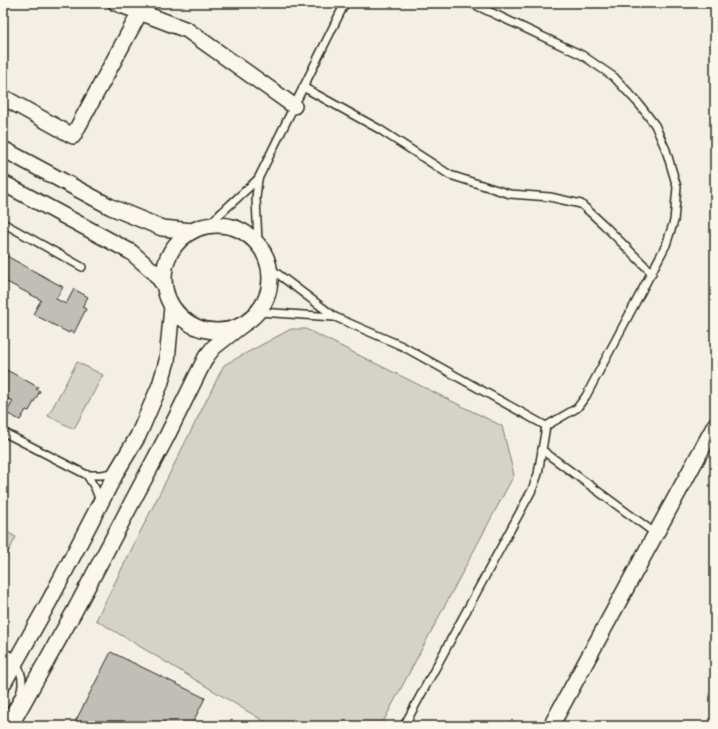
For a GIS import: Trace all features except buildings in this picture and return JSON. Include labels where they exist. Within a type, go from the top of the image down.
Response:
[{"type":"street","points":[[116,3],[143,8],[187,30],[294,106]]},
{"type":"street","points":[[3,97],[73,136],[143,8]]},
{"type":"street","points":[[3,149],[111,207],[162,228],[192,231]]},
{"type":"street","points":[[3,183],[131,252],[154,272],[164,285],[172,307],[167,362],[160,385],[138,436],[117,471],[50,600],[9,657],[3,684]]},
{"type":"street","points":[[10,726],[74,612],[206,358],[214,347],[259,312],[269,291],[270,268],[258,243],[243,231],[226,225],[207,226],[192,231],[179,241],[170,254],[164,269],[164,285]]},
{"type":"street","points":[[172,307],[191,324],[204,328],[216,331],[242,325]]},
{"type":"street","points":[[551,726],[715,426]]},
{"type":"lane","points":[[258,243],[256,198],[258,179],[345,3]]},
{"type":"lane","points":[[471,3],[582,55],[614,77],[639,104],[655,125],[666,150],[678,187],[674,221],[666,245],[586,396],[577,408],[546,426]]},
{"type":"lane","points":[[303,87],[379,130],[450,175],[510,194],[550,197],[581,204],[652,273]]},
{"type":"lane","points":[[207,226],[258,179]]},
{"type":"lane","points":[[3,223],[82,267]]},
{"type":"lane","points":[[270,268],[335,317],[402,346],[546,426]]},
{"type":"lane","points":[[259,312],[335,317]]},
{"type":"lane","points":[[404,726],[532,490],[538,474],[546,426]]},
{"type":"lane","points":[[3,432],[87,475],[102,475],[117,471]]},
{"type":"lane","points":[[542,450],[656,534]]},
{"type":"lane","points":[[87,475],[95,488],[100,503]]},
{"type":"lane","points":[[3,722],[22,692],[21,672],[9,657]]},
{"type":"shaded area","points":[[291,329],[306,329],[502,426],[514,475],[381,726],[272,726],[96,620],[224,365]]},
{"type":"shaded area","points":[[77,362],[103,375],[74,429],[48,416]]},
{"type":"shaded area","points":[[3,530],[16,537],[3,562]]}]
